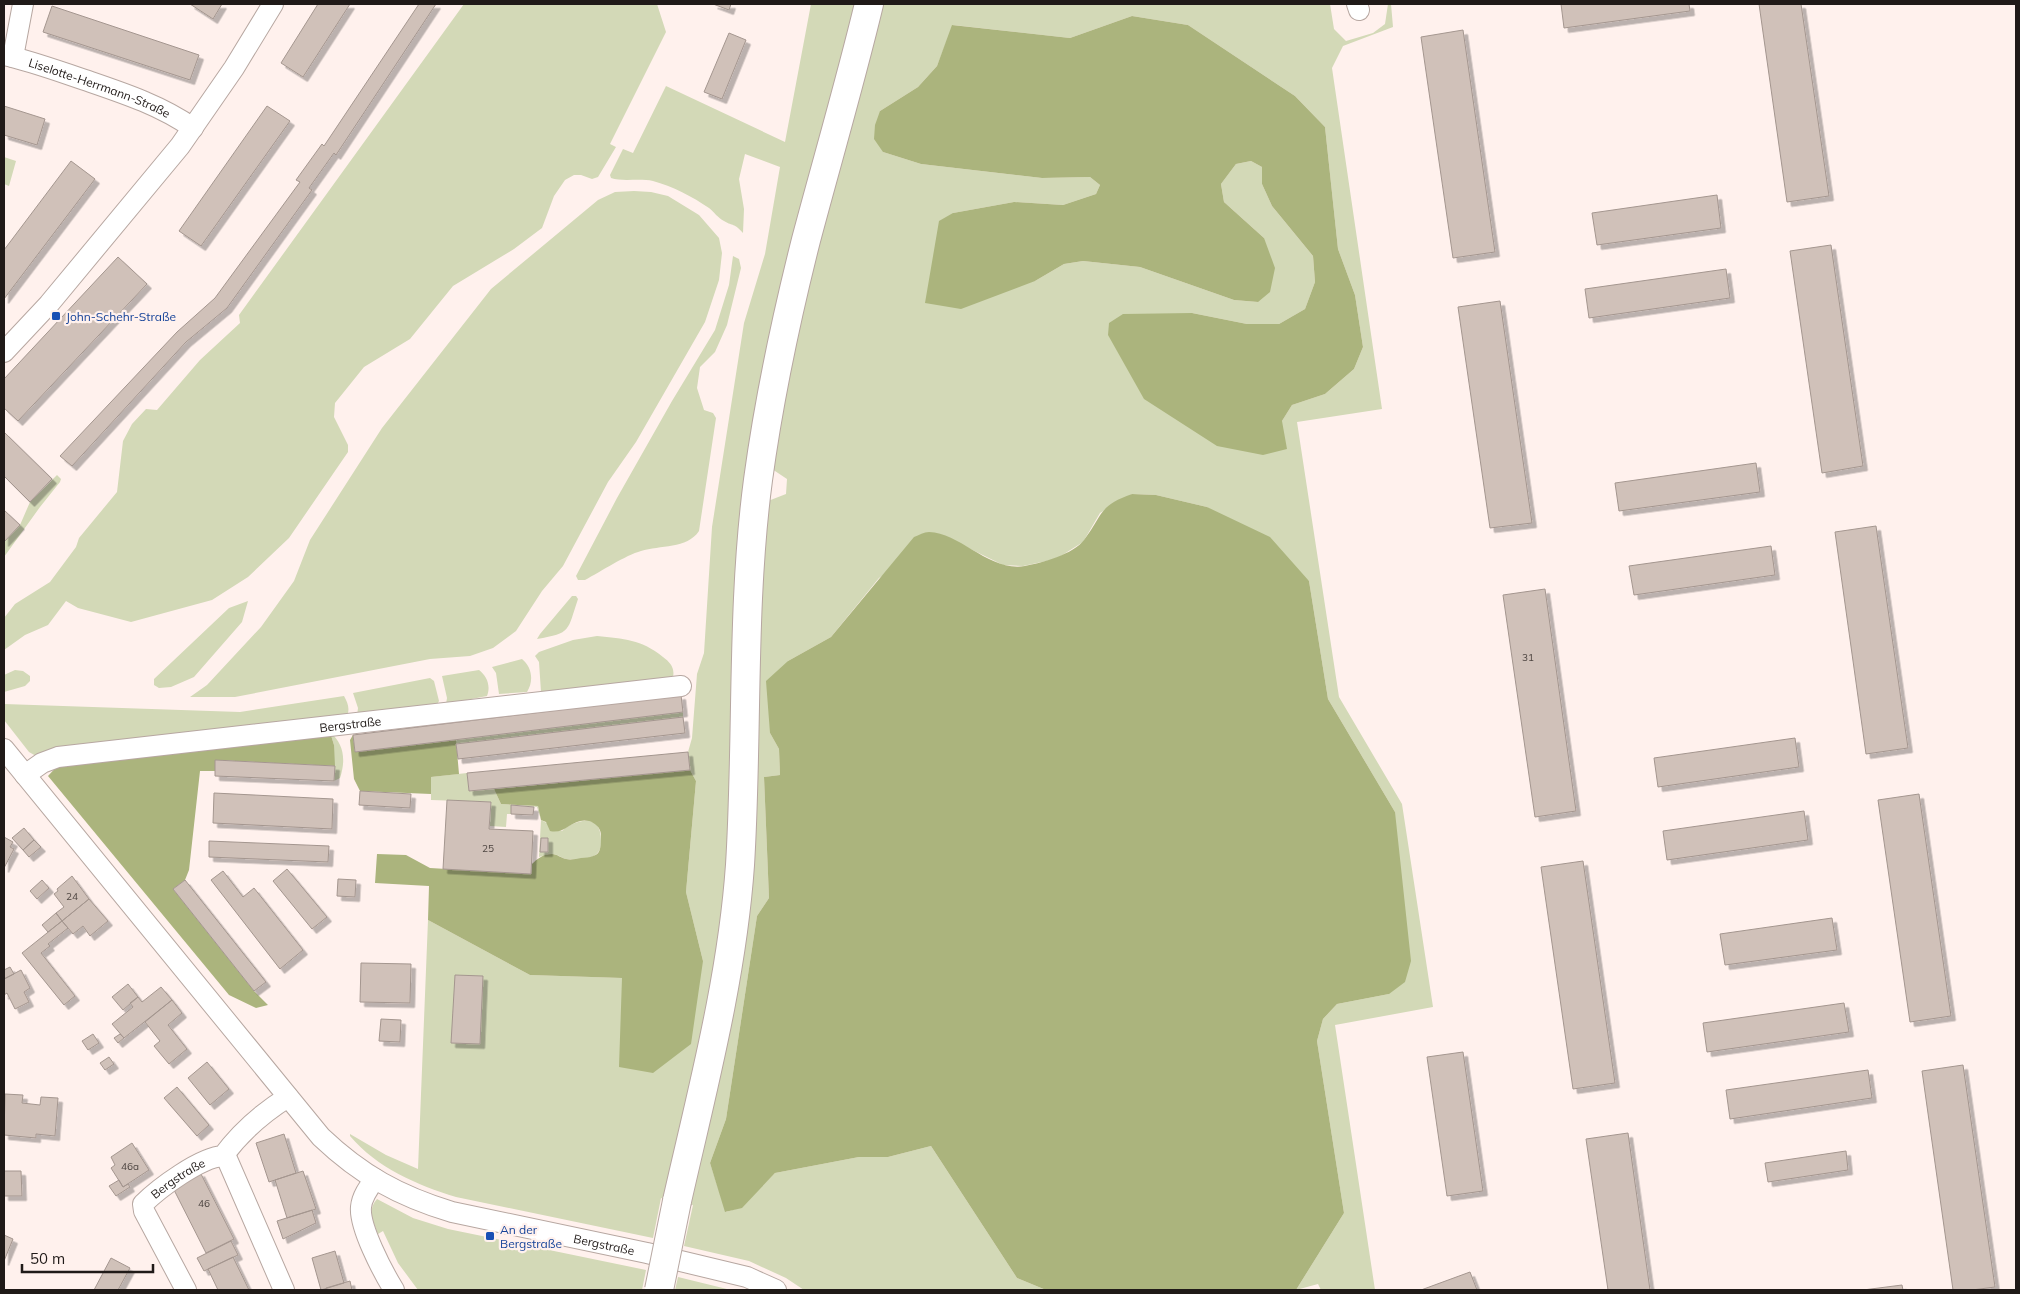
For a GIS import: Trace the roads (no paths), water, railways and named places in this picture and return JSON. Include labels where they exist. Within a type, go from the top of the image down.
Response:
[{"type":"main road","points":[[659,1290],[709,1059],[730,949],[740,866],[748,588],[758,483],[770,401],[783,336],[806,242],[869,4]]},
{"type":"street","points":[[8,56],[23,4]]},
{"type":"street","points":[[4,352],[49,304],[194,128],[273,4]]},
{"type":"street","name":"Liselotte-Herrmann-Straße","points":[[8,56],[112,89],[171,113],[194,128]]},
{"type":"street","name":"Bergstraße","points":[[25,775],[42,763],[58,758],[681,686]]},
{"type":"street","name":"Bergstraße","points":[[4,749],[321,1137],[356,1168],[420,1202],[452,1212],[647,1253],[747,1277],[776,1290]]},
{"type":"street","name":"Bergstraße","points":[[186,1290],[144,1211],[143,1204],[156,1191],[192,1168],[216,1156],[223,1156],[232,1145],[272,1108],[288,1097]]},
{"type":"street","points":[[223,1156],[227,1159],[284,1290]]},
{"type":"street","points":[[375,1179],[364,1197],[361,1206],[361,1216],[364,1228],[394,1290]]},
{"type":"place","name":"John-Schehr-Straße","points":[[56,316]]},
{"type":"place","name":"An der Bergstraße","points":[[490,1236]]}]
